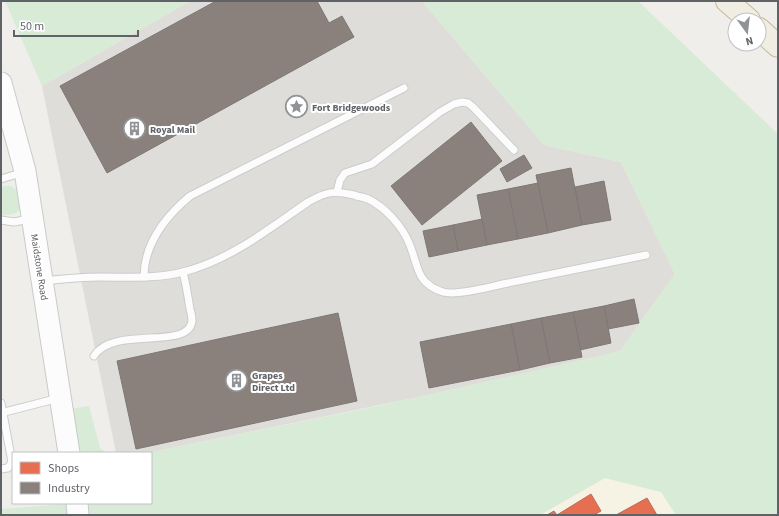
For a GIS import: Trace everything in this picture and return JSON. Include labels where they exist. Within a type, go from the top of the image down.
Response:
[{"type":"highway","points":[[728,1],[740,12]]},
{"type":"highway","points":[[767,36],[778,46]]},
{"type":"main road","name":"Maidstone Road","points":[[1,83],[25,171],[62,398],[69,452]]},
{"type":"main road","points":[[77,504],[78,515]]},
{"type":"lane","points":[[144,277],[147,253],[154,237],[176,208],[190,196],[404,88]]},
{"type":"lane","points":[[337,192],[340,180],[345,173],[372,164],[440,112],[459,103],[468,103],[474,107],[514,150]]},
{"type":"lane","points":[[1,179],[25,171]]},
{"type":"lane","points":[[43,281],[76,277],[144,277],[183,272],[228,255],[252,241],[318,196],[325,193],[337,192],[367,199],[385,210],[406,237],[421,278],[425,283],[445,292],[452,293],[646,255]]},
{"type":"lane","points":[[1,220],[14,222],[32,219]]},
{"type":"lane","points":[[94,356],[104,347],[118,342],[140,338],[164,338],[187,332],[192,321],[183,272]]},
{"type":"lane","points":[[2,413],[62,398]]},
{"type":"lane","points":[[1,403],[12,462],[8,468],[1,469]]},
{"type":"shaded area","points":[[190,1],[422,1],[544,145],[621,162],[675,274],[620,351],[534,373],[152,452],[116,452],[42,86]]},
{"type":"shaded area","points":[[605,478],[661,492],[676,515],[540,515]]},
{"type":"green space","points":[[5,1],[190,1],[42,86]]},
{"type":"green space","points":[[422,1],[638,1],[778,134],[778,515],[676,515],[661,492],[605,478],[540,515],[1,515],[1,509],[64,504],[152,504],[152,452],[378,406],[620,351],[675,274],[621,162],[544,145]]},
{"type":"green space","points":[[11,186],[19,192],[21,201],[20,209],[16,213],[10,215],[1,214],[1,187]]},
{"type":"green space","points":[[89,406],[100,448],[105,452],[69,452],[63,410]]},
{"type":"building: Shops","points":[[591,494],[601,511],[594,515],[557,515]]},
{"type":"building: Shops","points":[[647,498],[657,515],[616,515]]},
{"type":"building: Shops","points":[[554,511],[557,515],[547,515]]},
{"type":"building: Industry","name":"Royal Mail","points":[[216,1],[317,1],[329,23],[342,16],[354,37],[107,173],[60,86]]},
{"type":"building: Industry","points":[[471,122],[502,161],[422,225],[391,186]]},
{"type":"building: Industry","points":[[524,155],[532,168],[507,182],[500,169]]},
{"type":"building: Industry","points":[[571,168],[582,225],[548,233],[536,175]]},
{"type":"building: Industry","points":[[604,181],[611,220],[582,225],[575,187]]},
{"type":"building: Industry","points":[[538,183],[548,233],[518,239],[508,189]]},
{"type":"building: Industry","points":[[508,189],[518,239],[487,245],[477,195]]},
{"type":"building: Industry","points":[[482,219],[487,245],[458,251],[453,225]]},
{"type":"building: Industry","points":[[453,225],[458,251],[429,257],[423,231]]},
{"type":"building: Industry","points":[[634,299],[639,323],[608,329],[604,306]]},
{"type":"building: Industry","points":[[604,306],[611,343],[580,350],[573,312]]},
{"type":"building: Industry","points":[[573,312],[582,357],[550,363],[541,318]]},
{"type":"building: Industry","name":"Grapes Direct Ltd","points":[[338,313],[357,401],[136,449],[117,361]]},
{"type":"building: Industry","points":[[541,318],[550,363],[520,370],[511,324]]},
{"type":"building: Industry","points":[[511,324],[520,370],[429,388],[420,342]]},
{"type":"place","name":"Fort Bridgewoods","points":[[296,107]]},
{"type":"place","name":"Royal Mail","points":[[135,129]]},
{"type":"place","name":"Grapes Direct Ltd","points":[[237,381]]}]
